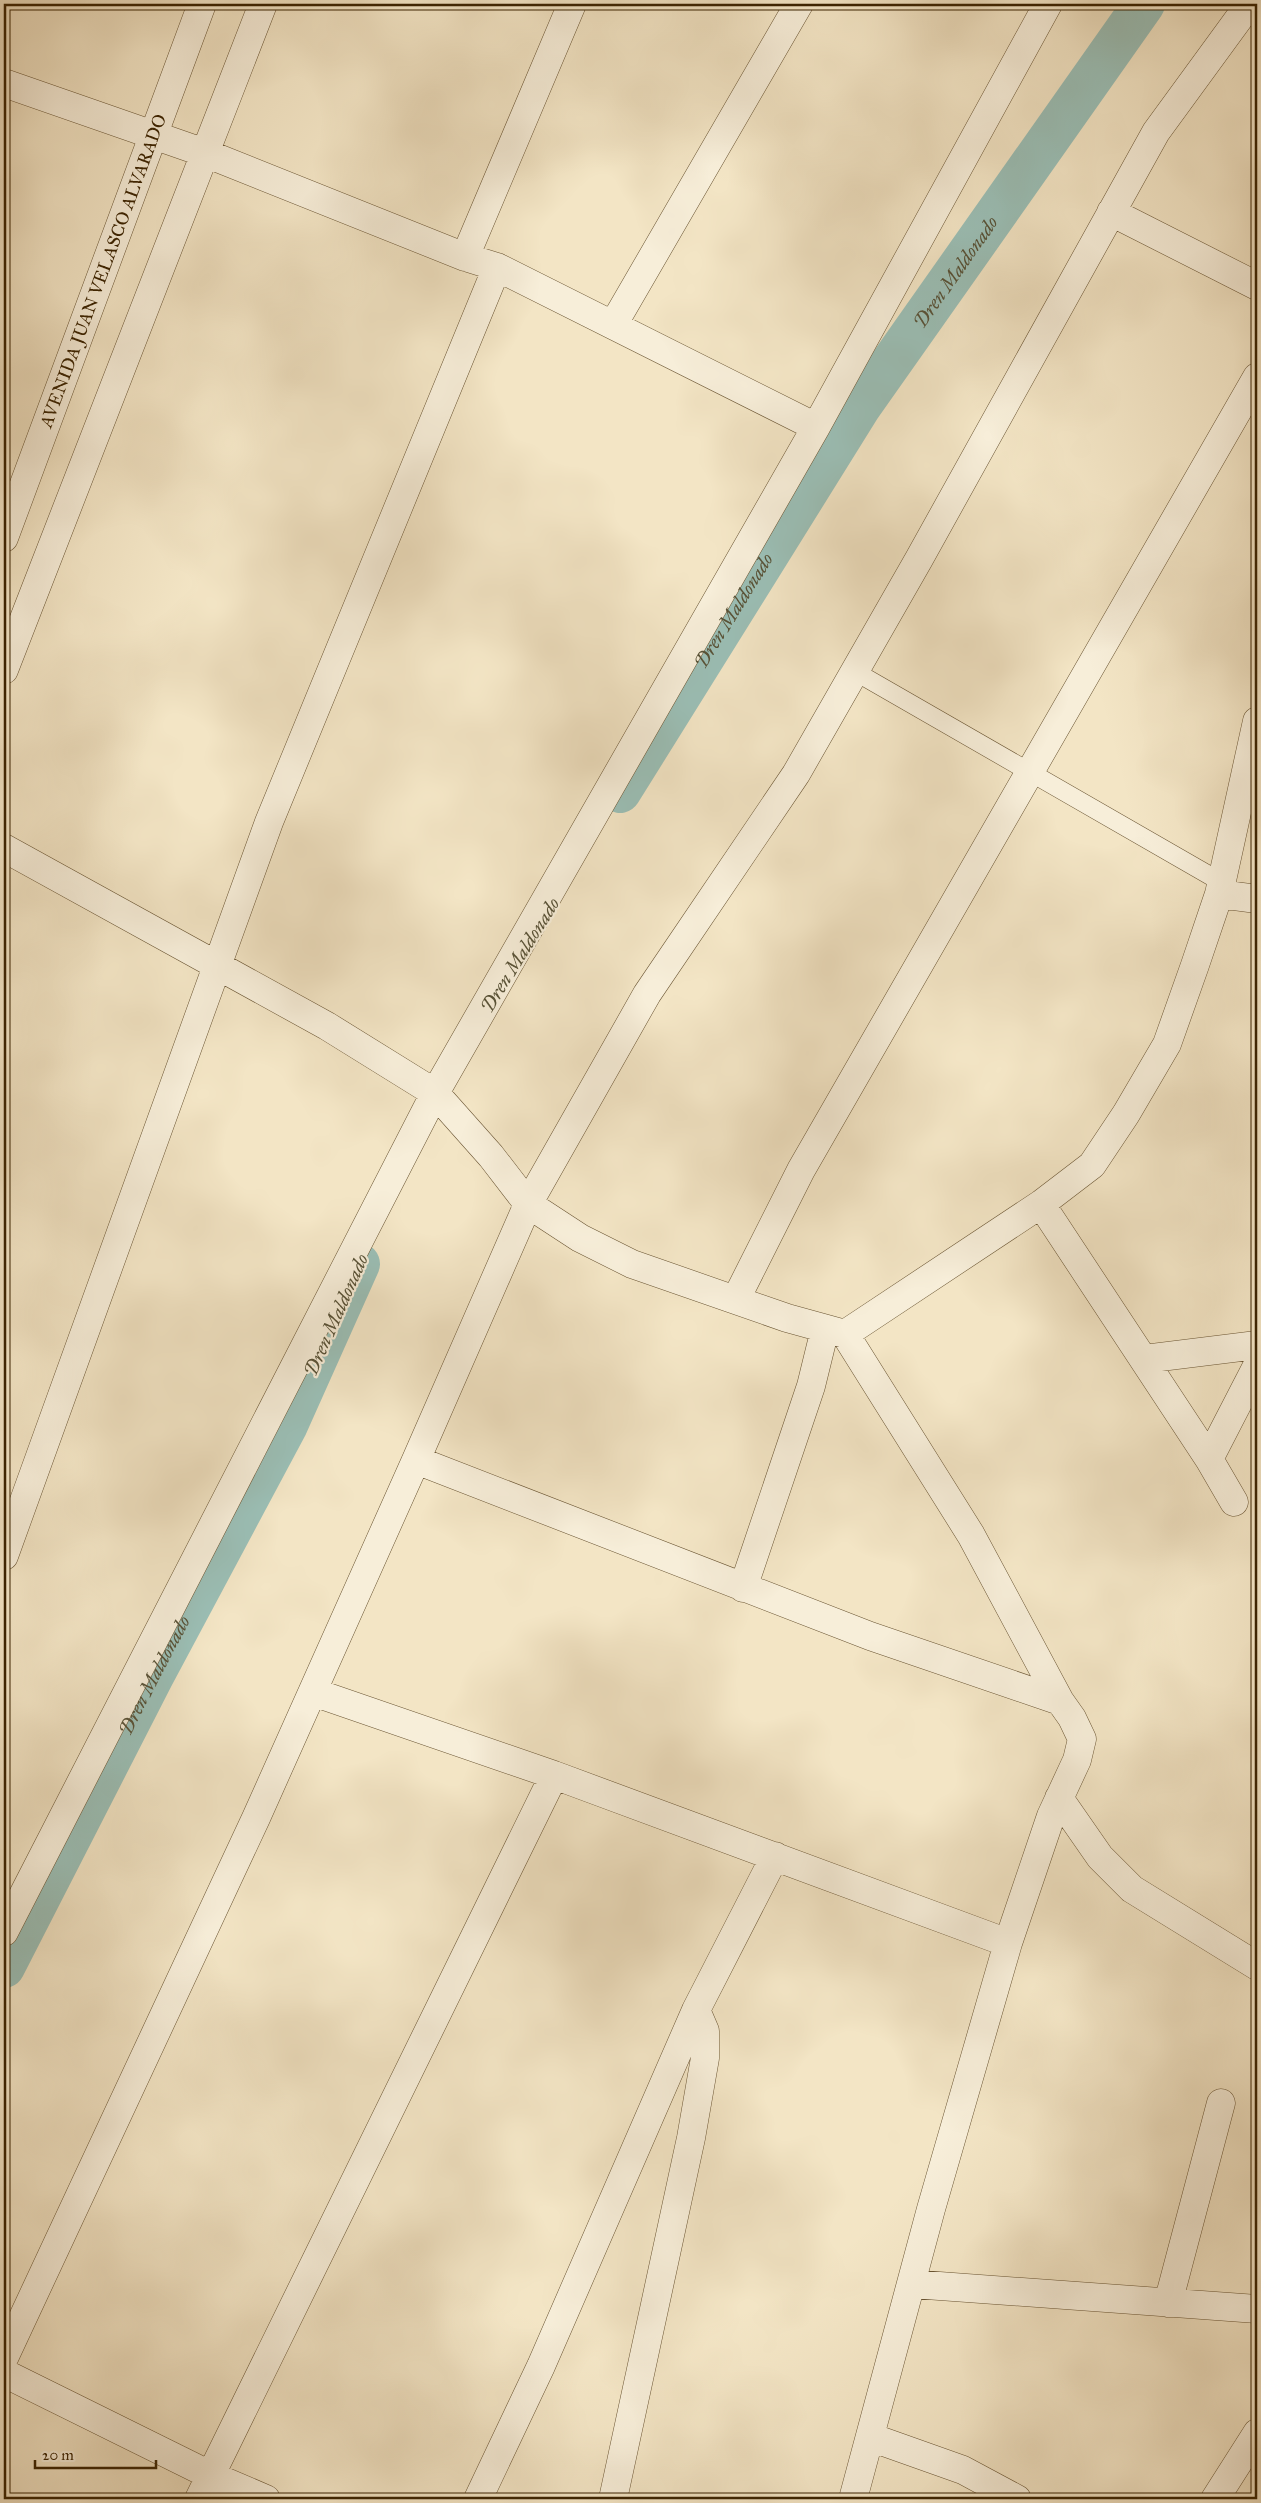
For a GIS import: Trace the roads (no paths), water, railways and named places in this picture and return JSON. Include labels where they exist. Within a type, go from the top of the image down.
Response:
[{"type":"street","name":"AVENIDA JUAN VELASCO ALVARADO","points":[[4,538],[202,4]]},
{"type":"street","points":[[4,670],[263,4]]},
{"type":"street","points":[[465,257],[572,4]]},
{"type":"street","points":[[613,325],[799,4]]},
{"type":"street","points":[[4,1932],[435,1093],[816,427],[1048,4]]},
{"type":"street","points":[[4,2358],[312,1692],[528,1204],[647,994],[796,774],[1156,132],[1250,7]]},
{"type":"street","points":[[4,83],[205,152],[465,257],[497,267],[816,427]]},
{"type":"street","points":[[1112,212],[1257,286]]},
{"type":"street","points":[[4,1556],[268,822],[497,267]]},
{"type":"street","points":[[736,1299],[801,1170],[1257,377]]},
{"type":"street","points":[[744,1588],[811,1386],[835,1331],[1042,1204],[1092,1165],[1126,1114],[1167,1044],[1220,888],[1257,720]]},
{"type":"street","points":[[4,848],[327,1026],[435,1093],[491,1156],[528,1204],[580,1238],[632,1264],[787,1318],[835,1331],[971,1535],[1060,1701],[1072,1718],[1082,1739],[1077,1760],[1051,1816],[1008,1943],[930,2209],[912,2284],[853,2499]]},
{"type":"street","points":[[1220,888],[1257,899]]},
{"type":"street","points":[[1042,1204],[1144,1359],[1234,1502]]},
{"type":"street","points":[[1144,1359],[1257,1345]]},
{"type":"street","points":[[1208,1459],[1257,1366]]},
{"type":"street","points":[[416,1460],[870,1636],[1060,1701]]},
{"type":"street","points":[[312,1692],[554,1775],[1008,1943]]},
{"type":"street","points":[[205,2487],[554,1775]]},
{"type":"street","points":[[1059,1798],[1100,1857],[1132,1889],[1257,1966]]},
{"type":"street","points":[[478,2499],[541,2366],[696,2010],[775,1856]]},
{"type":"street","points":[[613,2499],[689,2148],[705,2058],[705,2031],[696,2010]]},
{"type":"street","points":[[1168,2303],[1221,2103]]},
{"type":"street","points":[[912,2284],[1257,2309]]},
{"type":"street","points":[[4,2373],[205,2487],[266,2499]]},
{"type":"street","points":[[1215,2499],[1257,2433]]},
{"type":"street","points":[[870,2437],[963,2470],[1017,2499]]},
{"type":"lane","points":[[854,671],[1030,773],[1220,888]]},
{"type":"waterway","name":"Dren Maldonado","points":[[620,792],[860,407],[1144,4]]},
{"type":"waterway","name":"Dren Maldonado","points":[[4,1967],[153,1676],[287,1425],[359,1264]]}]
